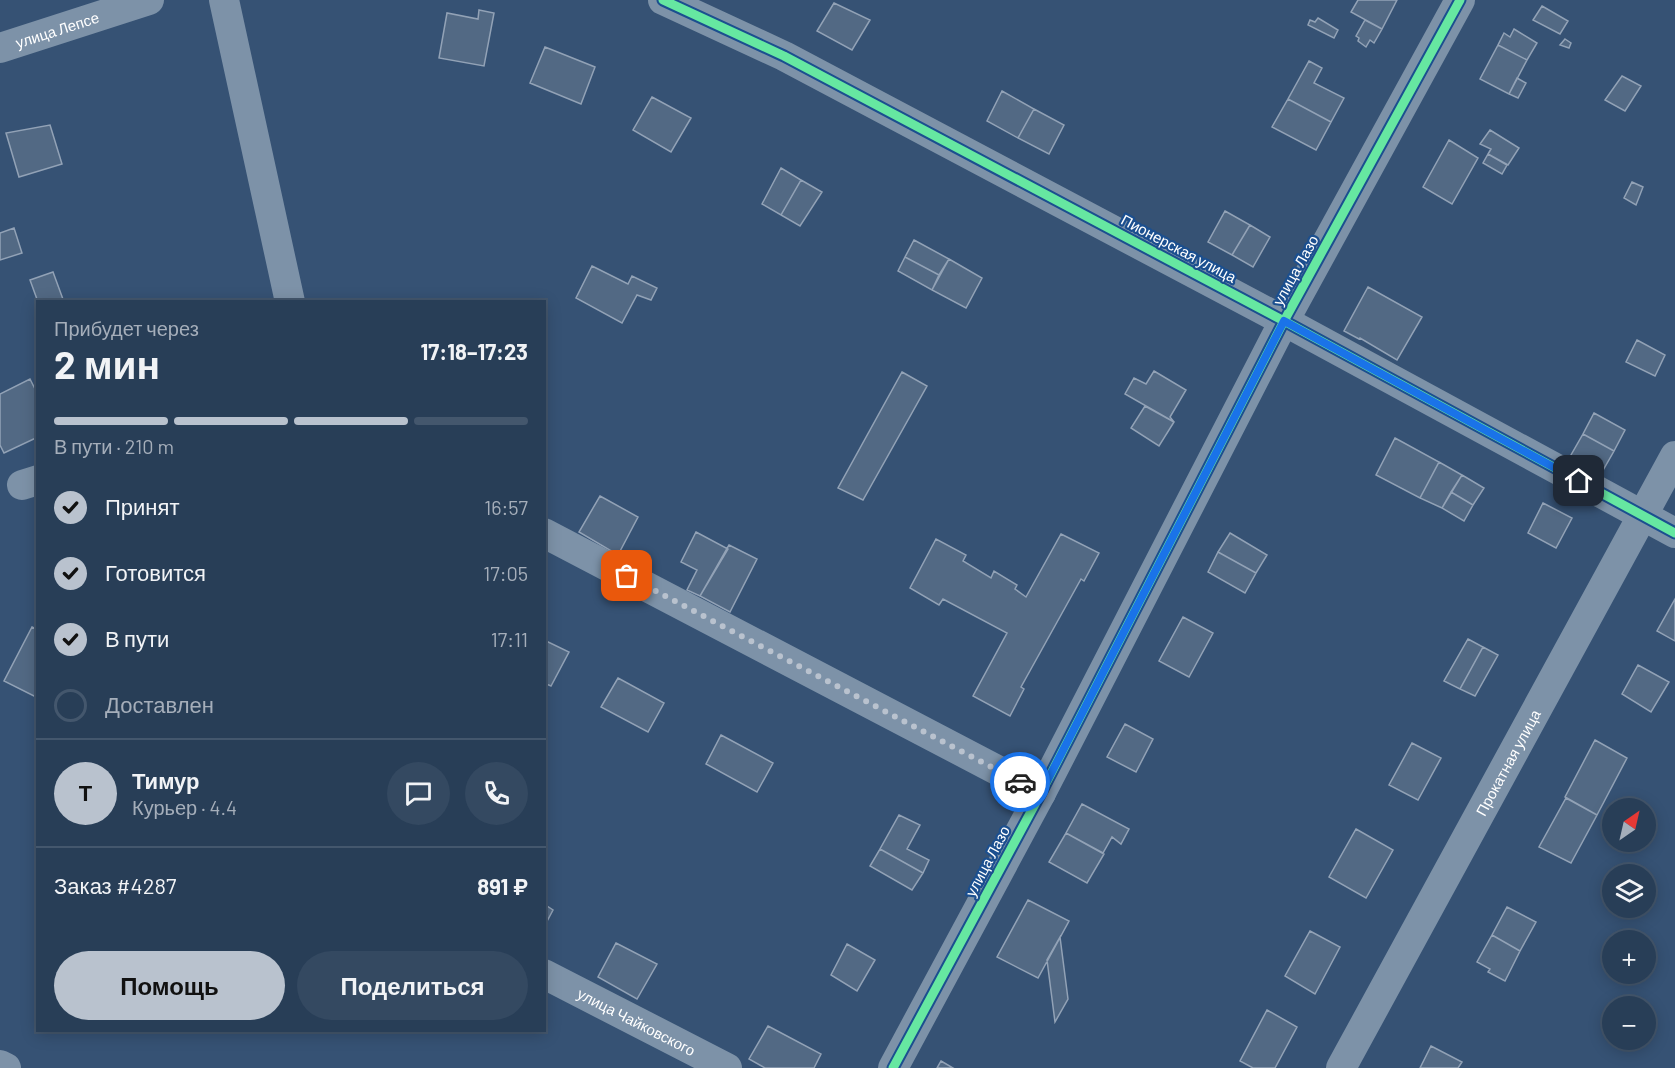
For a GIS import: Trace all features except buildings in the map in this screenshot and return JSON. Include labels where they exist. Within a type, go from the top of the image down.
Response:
[{"type":"street","name":"улица Лепсе","points":[[0,48],[149,0]]},
{"type":"street","points":[[224,0],[290,300]]},
{"type":"street","name":"Пионерская улица","points":[[663,0],[784,56],[1284,321],[1675,533]]},
{"type":"street","name":"улица Лазо","points":[[893,1068],[1041,793],[1284,321],[1460,0]]},
{"type":"street","name":"Прокатная улица","points":[[1341,1068],[1675,456]]},
{"type":"street","points":[[546,533],[1041,793]]},
{"type":"street","name":"улица Чайковского","points":[[546,975],[727,1068]]},
{"type":"street","points":[[0,1065],[6,1068]]},
{"type":"cycle path","points":[[663,0],[784,56],[1284,321],[1675,533]]},
{"type":"cycle path","points":[[893,1068],[1041,793],[1284,321],[1460,0]]},
{"type":"way so far","points":[[627,576],[1020,782]]},
{"type":"route","points":[[1020,782],[1041,793],[1284,321],[1579,481]]}]
